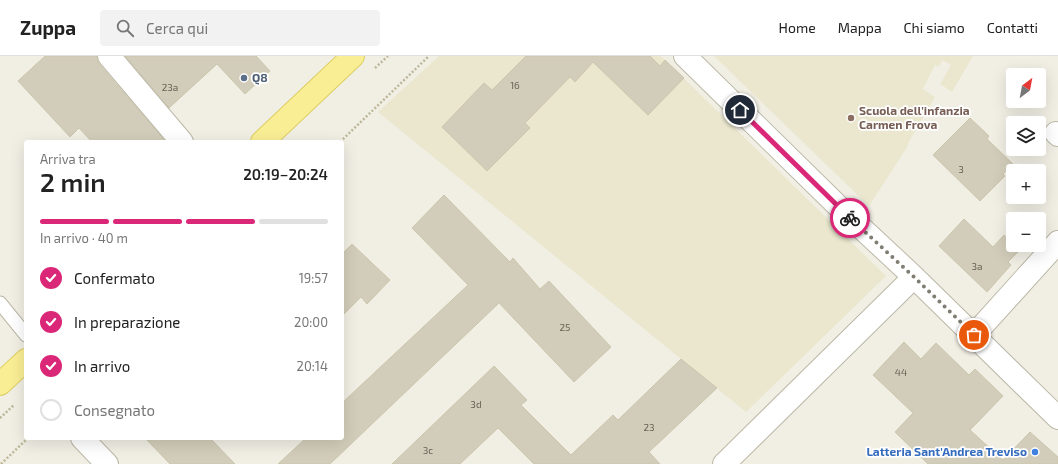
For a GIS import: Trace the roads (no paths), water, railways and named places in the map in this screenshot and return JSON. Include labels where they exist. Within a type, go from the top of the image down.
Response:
[{"type":"main road","points":[[264,140],[353,56]]},
{"type":"main road","points":[[0,384],[23,370]]},
{"type":"street","points":[[109,56],[180,140]]},
{"type":"street","points":[[685,56],[834,203],[914,277],[1058,418]]},
{"type":"street","points":[[974,335],[1058,242]]},
{"type":"street","points":[[724,464],[914,277]]},
{"type":"street","points":[[84,440],[102,459]]},
{"type":"lane","points":[[0,303],[24,333]]},
{"type":"place","name":"Q8","points":[[244,78]]},
{"type":"place","name":"Scuola dell'infanzia Carmen Frova","points":[[851,118]]},
{"type":"place","name":"Latteria Sant'Andrea Treviso","points":[[1035,452]]}]
